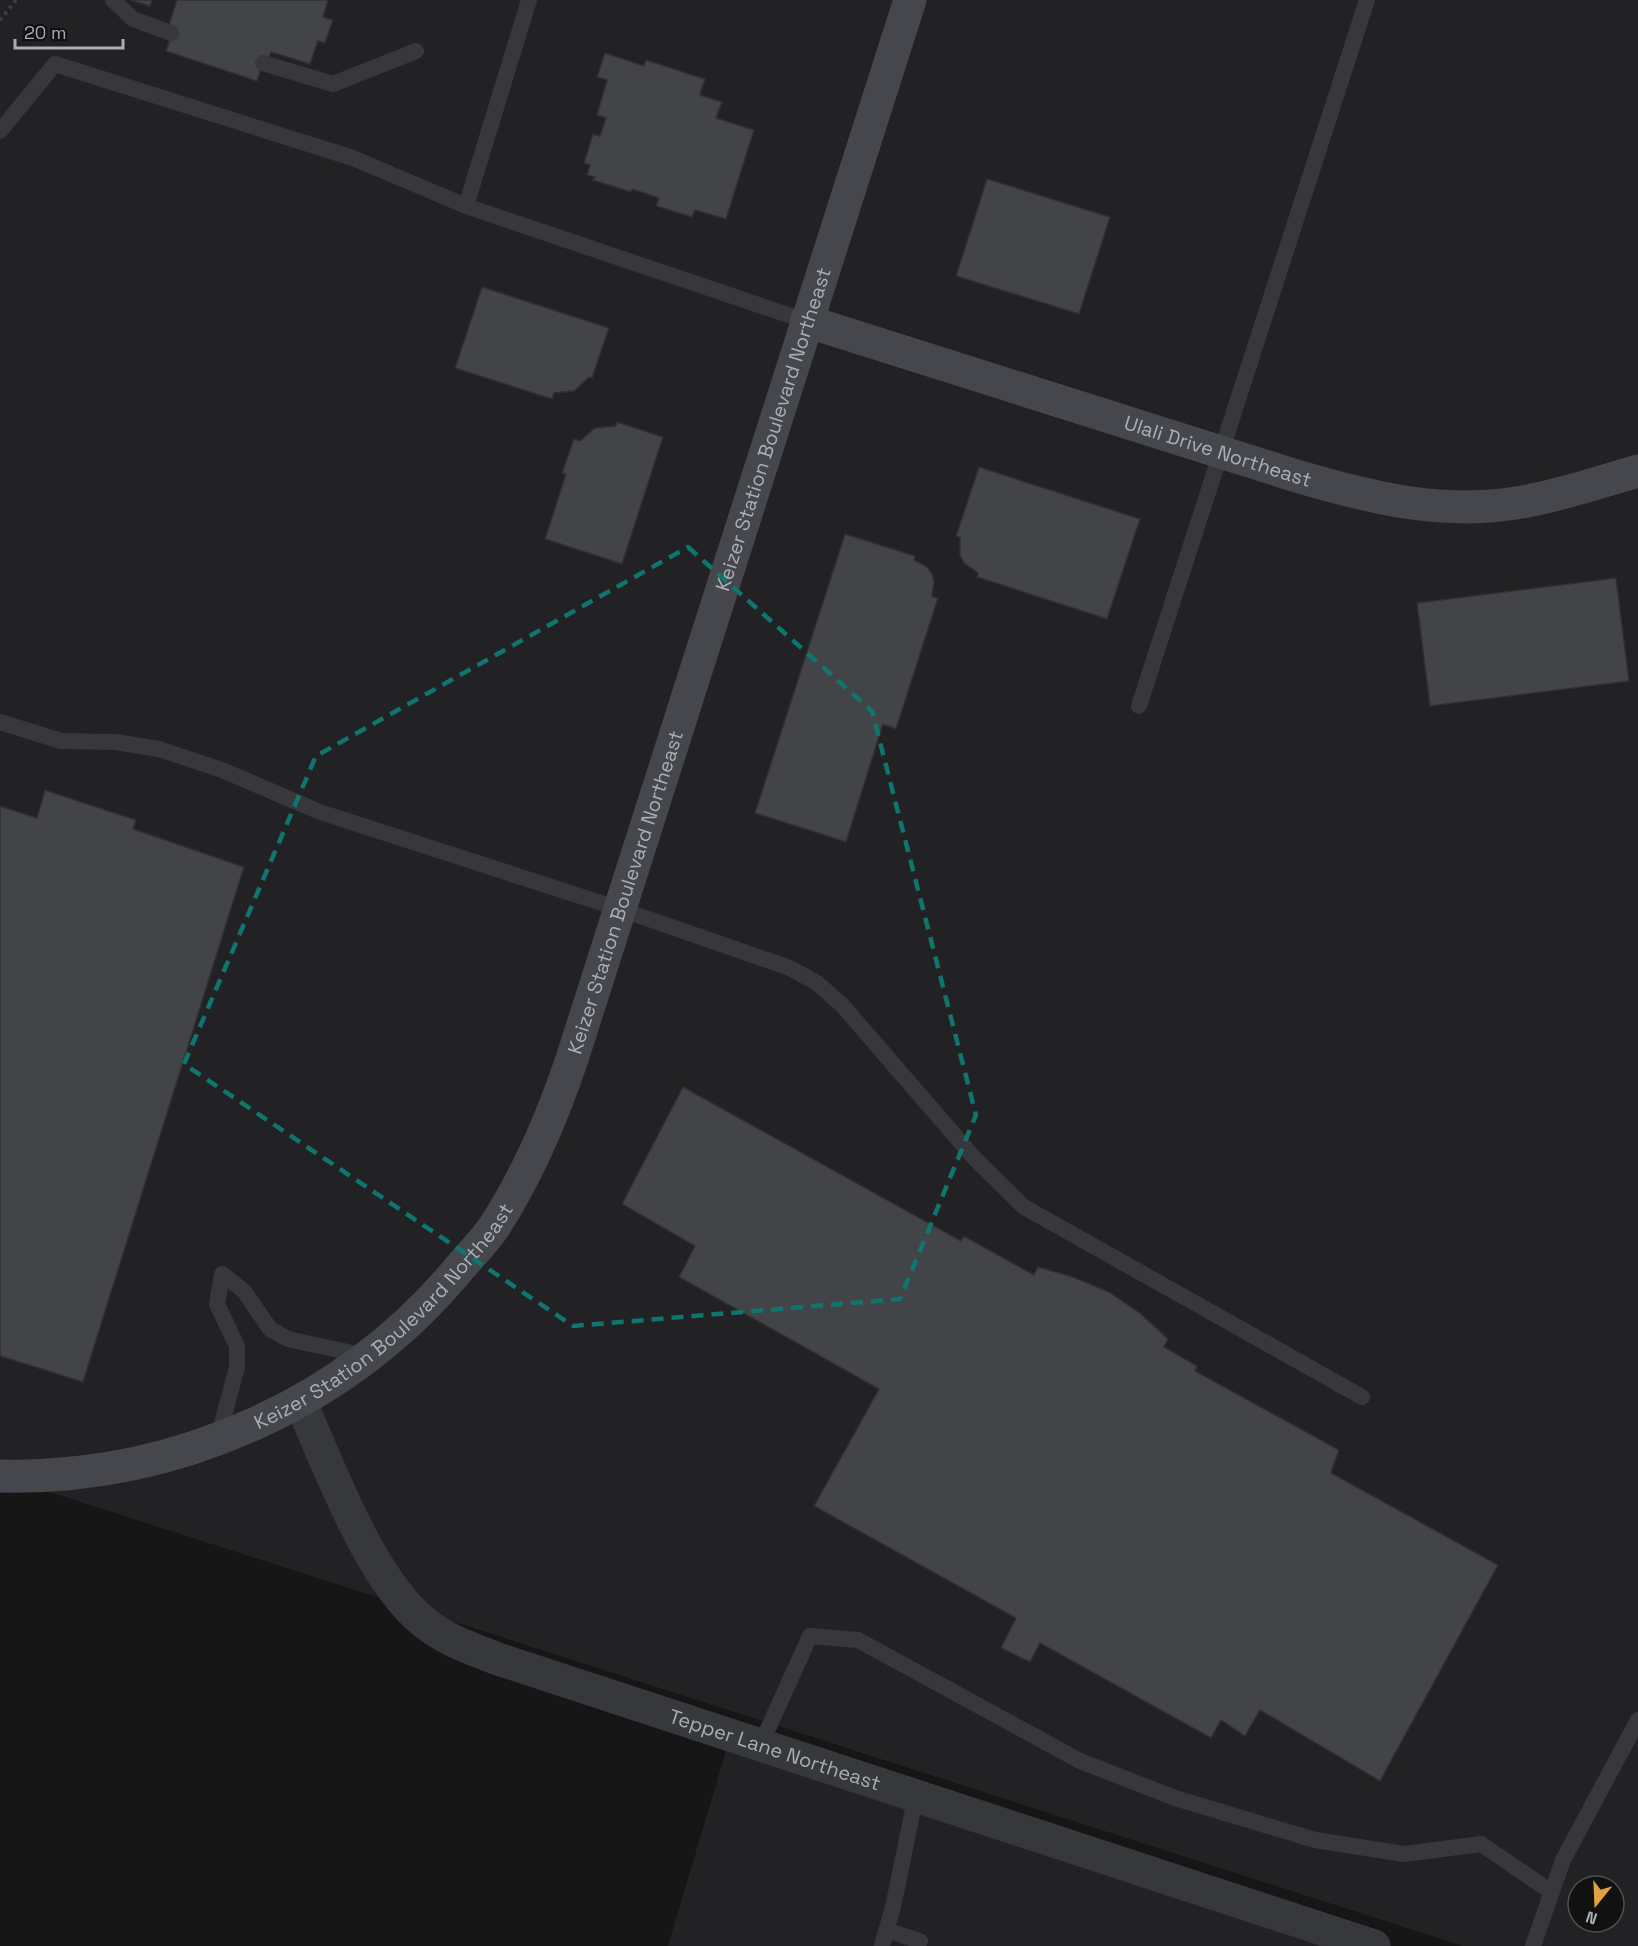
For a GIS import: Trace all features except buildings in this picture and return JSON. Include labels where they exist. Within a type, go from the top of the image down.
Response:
[{"type":"main road","name":"Keizer Station Boulevard Northeast","points":[[0,1476],[80,1474],[137,1464],[218,1439],[300,1401],[369,1357],[410,1323],[450,1281],[492,1229],[515,1192],[556,1105],[910,0]]},
{"type":"main road","name":"Ulali Drive Northeast","points":[[806,321],[1357,495],[1401,503],[1448,507],[1531,501],[1638,471]]},
{"type":"street","name":"Tepper Lane Northeast","points":[[300,1401],[356,1526],[392,1588],[424,1623],[451,1641],[495,1658],[916,1795],[1319,1937],[1374,1946]]},
{"type":"lane","points":[[113,0],[133,19],[171,33]]},
{"type":"lane","points":[[466,206],[529,0]]},
{"type":"lane","points":[[1139,706],[1366,0]]},
{"type":"lane","points":[[263,63],[333,84],[416,51]]},
{"type":"lane","points":[[0,131],[55,64],[353,158],[466,206],[806,321]]},
{"type":"lane","points":[[0,722],[61,741],[115,742],[159,749],[222,770],[320,812],[620,909],[790,968],[817,983],[842,1005],[976,1160],[1024,1207],[1362,1397]]},
{"type":"lane","points":[[218,1439],[237,1366],[237,1346],[217,1304],[222,1274],[244,1291],[270,1329],[288,1339],[369,1357]]},
{"type":"lane","points":[[761,1744],[810,1636],[858,1640],[1080,1761],[1174,1798],[1315,1840],[1404,1854],[1481,1844],[1550,1891]]},
{"type":"lane","points":[[1533,1946],[1550,1891],[1563,1860],[1638,1720]]},
{"type":"lane","points":[[916,1795],[884,1938],[920,1941]]},
{"type":"path","points":[[0,20],[16,0]]},
{"type":"highlighted area","points":[[688,547],[872,711],[976,1115],[900,1299],[573,1326],[184,1064],[316,756]]},
{"type":"shaded area","points":[[0,0],[1638,0],[1638,1946],[1463,1946],[0,1476]]},
{"type":"shaded area","points":[[728,1744],[1332,1946],[668,1946]]}]
